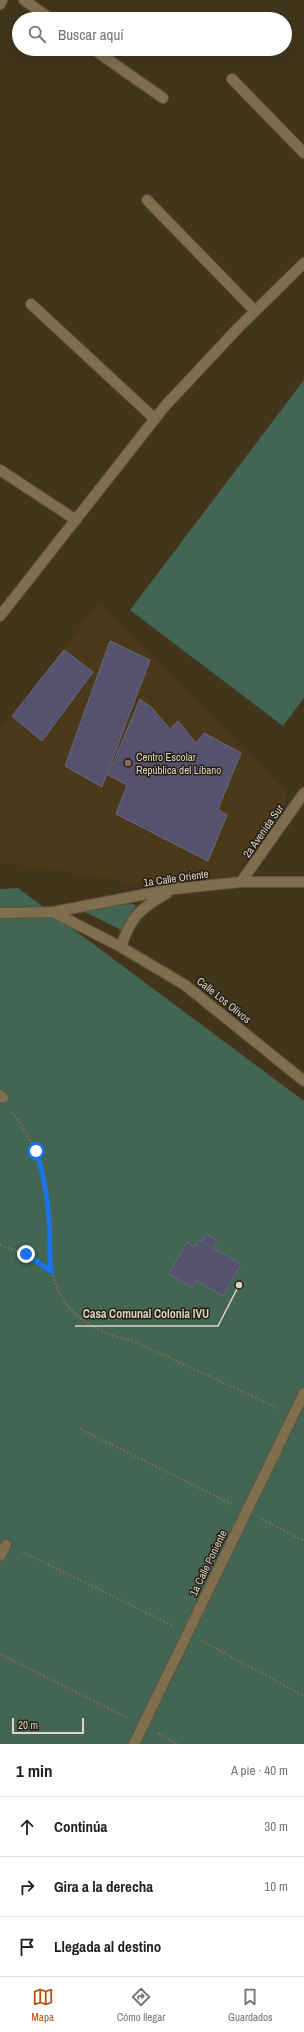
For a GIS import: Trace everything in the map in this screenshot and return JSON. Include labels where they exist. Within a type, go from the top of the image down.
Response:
[{"type":"street","points":[[0,4],[2,0]]},
{"type":"street","points":[[24,0],[41,12]]},
{"type":"street","points":[[103,56],[163,98]]},
{"type":"street","points":[[232,79],[304,154]]},
{"type":"street","points":[[147,200],[255,311]]},
{"type":"street","points":[[0,616],[165,406],[255,311],[304,263]]},
{"type":"street","points":[[32,304],[155,419]]},
{"type":"street","points":[[0,470],[76,520]]},
{"type":"street","name":"2a Avenida Sur","points":[[241,882],[304,793]]},
{"type":"street","name":"1a Calle Oriente","points":[[0,914],[53,912],[173,889],[241,882],[304,882]]},
{"type":"street","points":[[122,947],[127,928],[136,914],[148,904],[173,889]]},
{"type":"street","name":"Calle Los Olivos","points":[[53,912],[122,947],[185,985],[304,1081]]},
{"type":"street","name":"1a Calle Poniente","points":[[134,1744],[304,1393]]},
{"type":"street","points":[[0,1556],[6,1545]]},
{"type":"path","points":[[2,1097],[33,1146],[44,1176],[48,1201],[50,1264],[56,1288],[63,1302],[79,1318],[112,1337],[131,1340],[294,1415]]},
{"type":"path","points":[[0,1245],[26,1254],[52,1272]]},
{"type":"path","points":[[80,1429],[247,1511],[304,1541]]},
{"type":"path","points":[[23,1552],[188,1633],[304,1696]]},
{"type":"path","points":[[0,1654],[143,1725],[177,1744]]},
{"type":"shaded area","name":"Centro Escolar República del Líbano","points":[[99,603],[288,795],[234,877],[135,883],[22,865],[0,863],[0,731]]},
{"type":"green space","points":[[304,380],[304,698],[283,726],[130,610]]},
{"type":"green space","points":[[18,888],[304,1101],[304,1744],[0,1744],[0,889]]},
{"type":"green space","points":[[132,904],[136,906],[126,920],[123,931],[79,909]]},
{"type":"building","points":[[110,641],[150,660],[102,787],[65,766]]},
{"type":"building","points":[[64,650],[93,672],[42,741],[12,716]]},
{"type":"building","points":[[140,699],[152,708],[170,729],[178,721],[196,743],[204,733],[241,753],[218,809],[227,815],[208,861],[116,814],[127,785],[108,775]]},
{"type":"building","points":[[206,1234],[217,1240],[213,1248],[241,1264],[223,1296],[196,1280],[192,1287],[169,1274],[187,1242],[195,1247],[199,1240],[202,1242]]},
{"type":"place","name":"Centro Escolar República del Líbano","points":[[128,763]]},
{"type":"place","name":"Casa Comunal Colonia IVU","points":[[239,1285]]},
{"type":"route","points":[[26,1254],[52,1272],[50,1264],[48,1201],[44,1176],[36,1151]]}]
